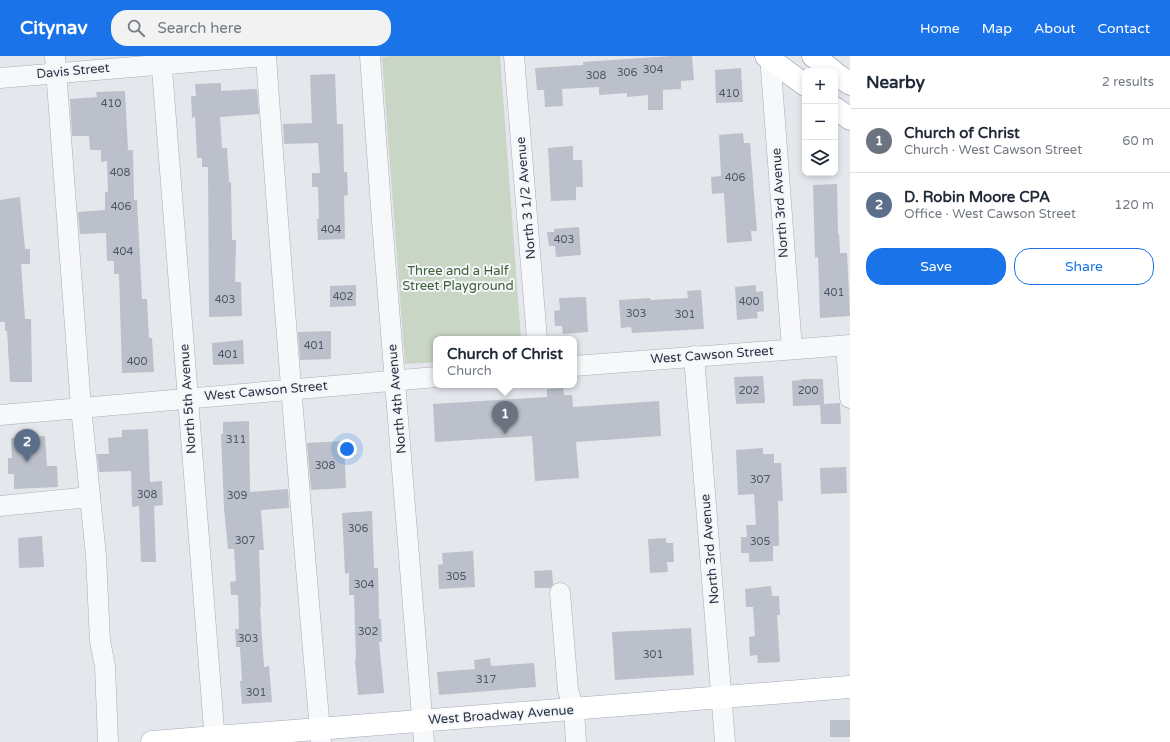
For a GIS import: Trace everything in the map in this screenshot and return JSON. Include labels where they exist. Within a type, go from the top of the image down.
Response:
[{"type":"main road","points":[[813,56],[829,68]]},
{"type":"main road","points":[[769,57],[802,83]]},
{"type":"main road","points":[[838,75],[850,84]]},
{"type":"main road","points":[[838,110],[850,119]]},
{"type":"main road","name":"West Broadway Avenue","points":[[152,742],[424,732],[574,709],[850,687]]},
{"type":"street","name":"Davis Street","points":[[0,78],[56,64],[266,56]]},
{"type":"street","points":[[266,56],[278,233],[320,736]]},
{"type":"street","name":"North 4th Avenue","points":[[370,56],[424,732]]},
{"type":"street","name":"North 3 1/2 Avenue","points":[[514,56],[537,336]]},
{"type":"street","name":"North 3rd Avenue","points":[[769,57],[792,350]]},
{"type":"street","name":"North 5th Avenue","points":[[161,60],[215,740]]},
{"type":"street","points":[[56,64],[81,407],[96,556],[100,641],[105,666],[108,742]]},
{"type":"street","points":[[848,345],[850,398]]},
{"type":"street","name":"West Cawson Street","points":[[577,366],[848,345]]},
{"type":"street","name":"North 3rd Avenue","points":[[694,356],[726,742]]},
{"type":"street","name":"West Cawson Street","points":[[0,414],[433,377]]},
{"type":"street","points":[[0,506],[90,497]]},
{"type":"street","points":[[560,593],[568,690],[574,709],[576,742]]},
{"type":"green space","name":"Three and a Half Street Playground","points":[[500,56],[521,336],[433,336],[433,362],[405,364],[382,57]]},
{"type":"building","points":[[692,56],[694,80],[681,81],[681,89],[663,90],[663,110],[648,110],[648,95],[627,97],[627,93],[599,95],[599,87],[562,89],[563,106],[545,107],[544,90],[537,90],[535,68],[583,65],[583,62]]},
{"type":"building","points":[[741,68],[743,102],[716,103],[715,70]]},
{"type":"building","points":[[335,74],[337,124],[343,124],[344,172],[347,172],[348,195],[344,196],[345,239],[318,240],[318,187],[312,187],[312,173],[320,173],[318,143],[284,144],[283,124],[312,123],[310,75]]},
{"type":"building","points":[[221,83],[221,91],[257,89],[259,114],[220,117],[222,148],[227,148],[229,182],[231,182],[232,240],[236,240],[235,282],[241,282],[242,316],[209,317],[208,167],[202,167],[202,158],[197,158],[195,117],[192,118],[191,96],[196,96],[195,84]]},
{"type":"building","points":[[125,91],[128,150],[133,150],[134,200],[137,200],[142,299],[147,299],[149,338],[152,338],[154,372],[122,373],[119,274],[114,274],[114,261],[107,261],[106,233],[80,234],[78,212],[105,210],[105,192],[108,192],[107,161],[101,162],[101,150],[90,150],[89,136],[72,136],[70,99],[97,97],[96,92]]},
{"type":"building","points":[[743,133],[744,143],[750,143],[757,231],[751,231],[752,241],[727,243],[724,193],[712,194],[711,177],[721,176],[719,135]]},
{"type":"building","points":[[573,146],[573,160],[582,160],[583,187],[576,187],[576,200],[551,201],[548,148]]},
{"type":"building","points":[[837,184],[838,234],[840,253],[847,253],[850,316],[820,318],[818,257],[815,258],[813,185]]},
{"type":"building","points":[[20,197],[25,249],[30,249],[30,264],[21,264],[25,319],[31,319],[32,382],[10,382],[7,331],[5,331],[5,322],[0,322],[0,200]]},
{"type":"building","points":[[579,227],[581,255],[556,257],[555,246],[549,246],[547,232],[554,232],[554,229]]},
{"type":"building","points":[[356,285],[356,306],[330,307],[330,286]]},
{"type":"building","points":[[756,285],[756,292],[763,291],[764,311],[757,312],[758,318],[737,320],[735,287]]},
{"type":"building","points":[[701,290],[704,329],[632,333],[631,327],[621,328],[619,300],[688,298],[687,291]]},
{"type":"building","points":[[586,297],[588,332],[563,334],[562,326],[555,326],[554,311],[560,310],[559,298]]},
{"type":"building","points":[[331,331],[331,359],[300,360],[298,332]]},
{"type":"building","points":[[243,340],[244,364],[213,365],[212,343]]},
{"type":"building","points":[[763,376],[765,403],[736,404],[734,377]]},
{"type":"building","points":[[801,379],[823,379],[824,404],[840,403],[841,424],[821,424],[820,405],[793,406],[792,381]]},
{"type":"building","points":[[563,388],[564,395],[572,395],[573,407],[659,401],[661,436],[576,442],[579,478],[535,481],[532,436],[435,442],[433,404],[547,397],[547,389]]},
{"type":"building","points":[[249,421],[250,492],[288,489],[289,508],[261,510],[264,550],[259,550],[260,607],[264,667],[269,666],[272,702],[242,704],[240,647],[236,647],[235,629],[239,629],[238,595],[231,595],[230,582],[236,581],[234,549],[228,549],[224,508],[221,434],[223,434],[223,422]]},
{"type":"building","points":[[148,429],[150,482],[162,481],[163,505],[154,506],[156,562],[141,562],[139,506],[132,507],[131,471],[99,472],[97,454],[109,454],[108,438],[122,437],[122,430]]},
{"type":"building","points":[[45,436],[47,466],[57,466],[58,487],[14,489],[14,474],[8,474],[8,458],[12,458],[11,438]]},
{"type":"building","points":[[344,441],[346,488],[311,490],[307,443]]},
{"type":"building","points":[[763,448],[763,454],[774,454],[774,463],[781,463],[783,501],[778,501],[779,546],[773,546],[773,561],[749,562],[749,553],[741,553],[741,537],[747,537],[746,525],[756,525],[754,494],[738,495],[736,450]]},
{"type":"building","points":[[846,467],[847,493],[821,494],[820,468]]},
{"type":"building","points":[[372,511],[374,568],[378,568],[379,619],[381,619],[382,642],[379,642],[384,693],[358,695],[355,660],[354,595],[349,595],[349,573],[345,574],[342,513]]},
{"type":"building","points":[[42,536],[44,567],[19,568],[18,538]]},
{"type":"building","points":[[666,538],[666,543],[673,543],[674,562],[667,562],[668,572],[650,573],[648,539]]},
{"type":"building","points":[[473,551],[475,587],[439,589],[438,565],[443,564],[442,553]]},
{"type":"building","points":[[552,570],[553,585],[550,588],[535,588],[534,571]]},
{"type":"building","points":[[771,586],[772,596],[779,596],[780,615],[777,615],[780,662],[758,663],[757,655],[750,656],[749,637],[755,636],[753,607],[746,607],[745,589]]},
{"type":"building","points":[[691,628],[694,675],[615,680],[612,632]]},
{"type":"building","points":[[490,658],[491,666],[534,663],[536,687],[439,695],[437,672],[475,669],[474,660]]},
{"type":"building","points":[[830,720],[850,720],[850,737],[830,737]]},
{"type":"place","name":"Church of Christ","points":[[505,434]]},
{"type":"place","name":"D. Robin Moore CPA","points":[[27,462]]}]
